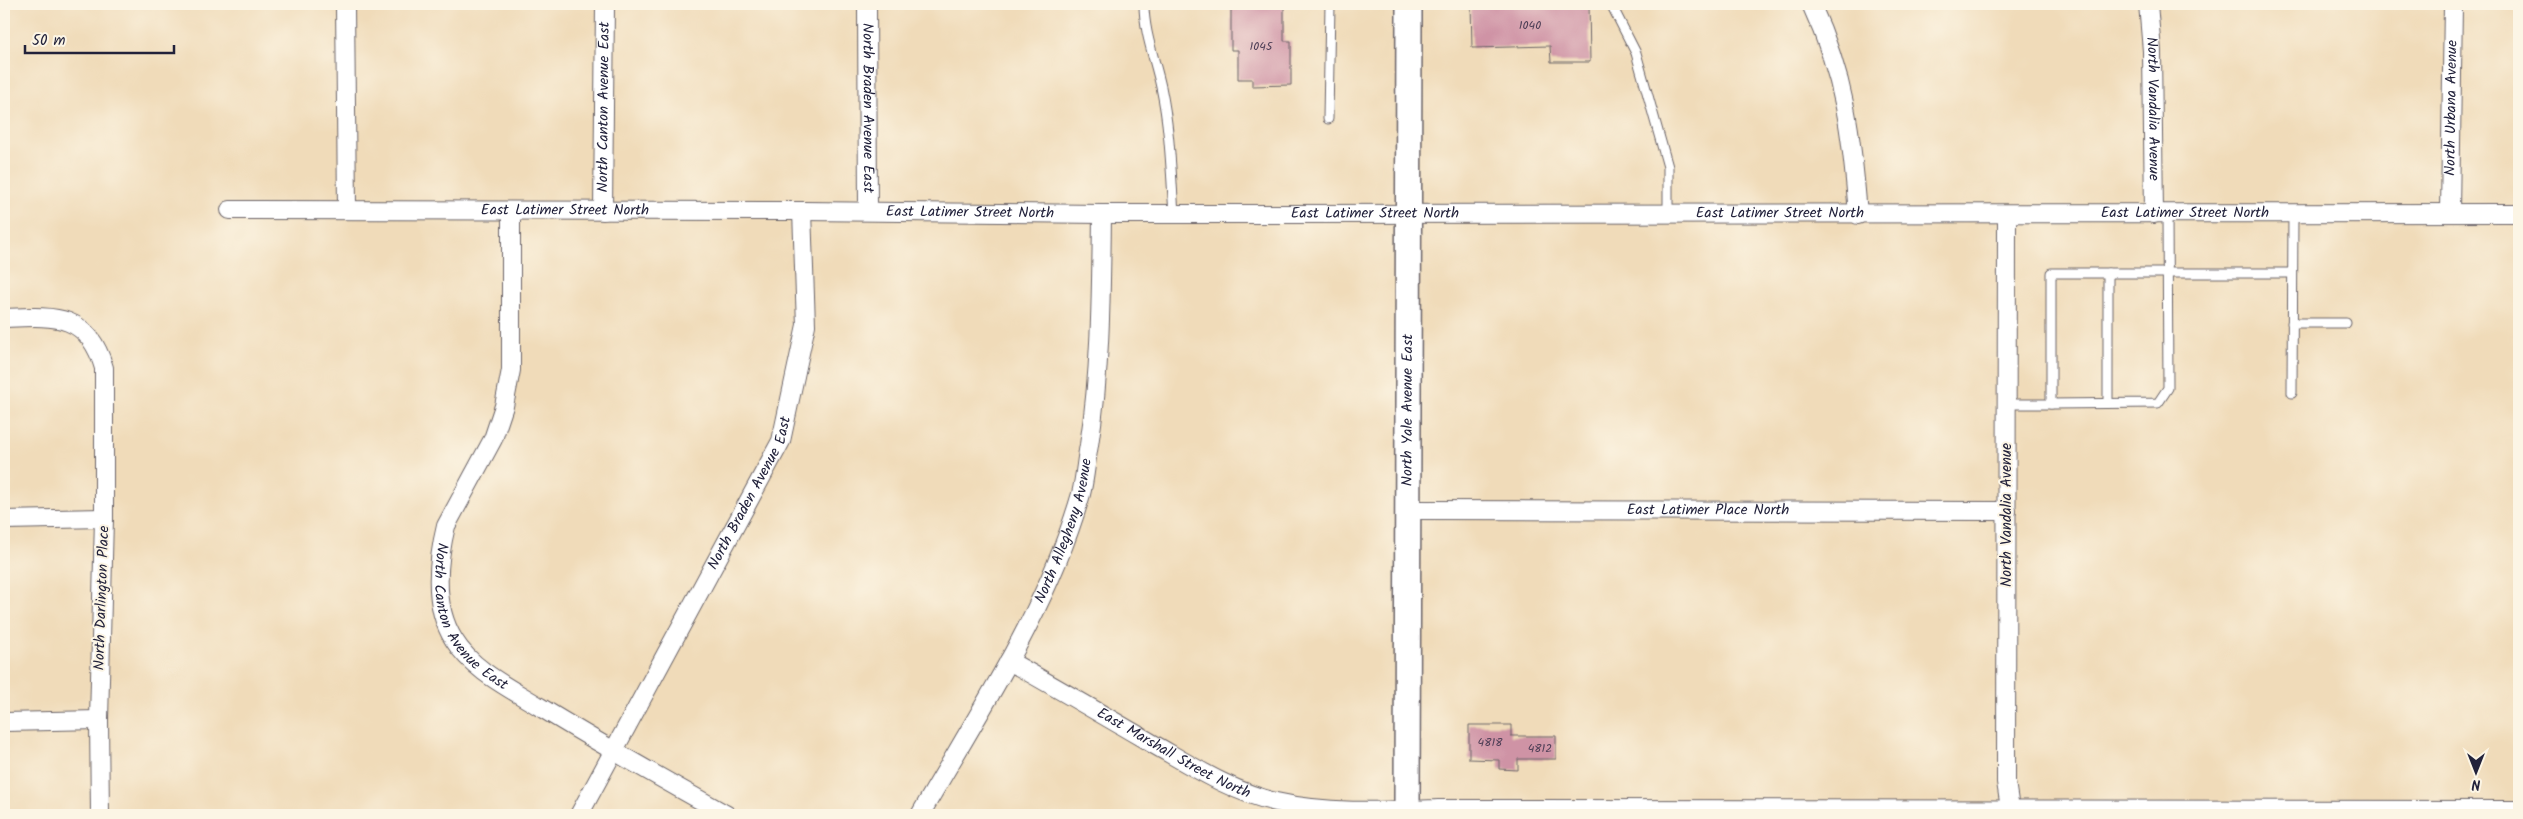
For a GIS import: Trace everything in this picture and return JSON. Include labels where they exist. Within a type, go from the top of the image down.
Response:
[{"type":"main road","name":"North Yale Avenue East","points":[[1407,813],[1409,4]]},
{"type":"street","points":[[345,4],[347,209]]},
{"type":"street","name":"North Canton Avenue East","points":[[603,211],[605,4]]},
{"type":"street","name":"North Braden Avenue East","points":[[867,4],[868,211]]},
{"type":"street","points":[[1811,4],[1831,50],[1844,99],[1853,145],[1858,215]]},
{"type":"street","name":"North Vandalia Avenue","points":[[2148,4],[2161,213]]},
{"type":"street","name":"North Urbana Avenue","points":[[2450,213],[2453,4]]},
{"type":"street","name":"East Latimer Street North","points":[[230,210],[1858,215],[2519,213]]},
{"type":"street","name":"North Canton Avenue East","points":[[511,211],[511,370],[504,406],[492,440],[446,526],[442,540],[438,589],[440,611],[454,640],[477,666],[614,752],[727,815]]},
{"type":"street","name":"North Braden Avenue East","points":[[614,752],[780,441],[806,325],[802,211]]},
{"type":"street","name":"North Allegheny Avenue","points":[[920,815],[1009,661],[1059,556],[1082,492],[1095,404],[1102,214]]},
{"type":"street","name":"North Vandalia Avenue","points":[[2007,215],[2006,782],[2011,812]]},
{"type":"street","name":"North Darlington Place","points":[[4,318],[65,319],[79,326],[99,351],[106,381],[99,720],[100,815]]},
{"type":"street","name":"East Latimer Place North","points":[[1408,510],[2007,510]]},
{"type":"street","points":[[4,520],[104,518]]},
{"type":"street","name":"East Marshall Street North","points":[[1009,661],[1200,770],[1241,791],[1276,802],[1327,809],[1407,813],[2304,813],[2519,810]]},
{"type":"street","points":[[4,722],[99,720]]},
{"type":"street","points":[[579,815],[614,752]]},
{"type":"lane","points":[[1144,4],[1151,52],[1167,123],[1174,214]]},
{"type":"lane","points":[[1328,119],[1330,4]]},
{"type":"lane","points":[[1611,4],[1636,53],[1668,167],[1668,214]]},
{"type":"lane","points":[[2007,404],[2158,403],[2168,388],[2167,272],[2161,213]]},
{"type":"lane","points":[[2292,393],[2293,213]]},
{"type":"lane","points":[[2051,404],[2051,272],[2292,272]]},
{"type":"lane","points":[[2108,272],[2108,403]]},
{"type":"lane","points":[[2292,323],[2346,323]]},
{"type":"building","points":[[1231,4],[1284,4],[1284,41],[1291,41],[1291,85],[1252,86],[1252,79],[1238,79],[1238,50],[1231,50]]},
{"type":"building","points":[[1471,4],[1589,4],[1590,62],[1551,62],[1550,46],[1472,48]]},
{"type":"building","points":[[1469,725],[1511,725],[1511,736],[1556,736],[1556,759],[1518,759],[1518,770],[1499,769],[1499,760],[1469,759]]}]
